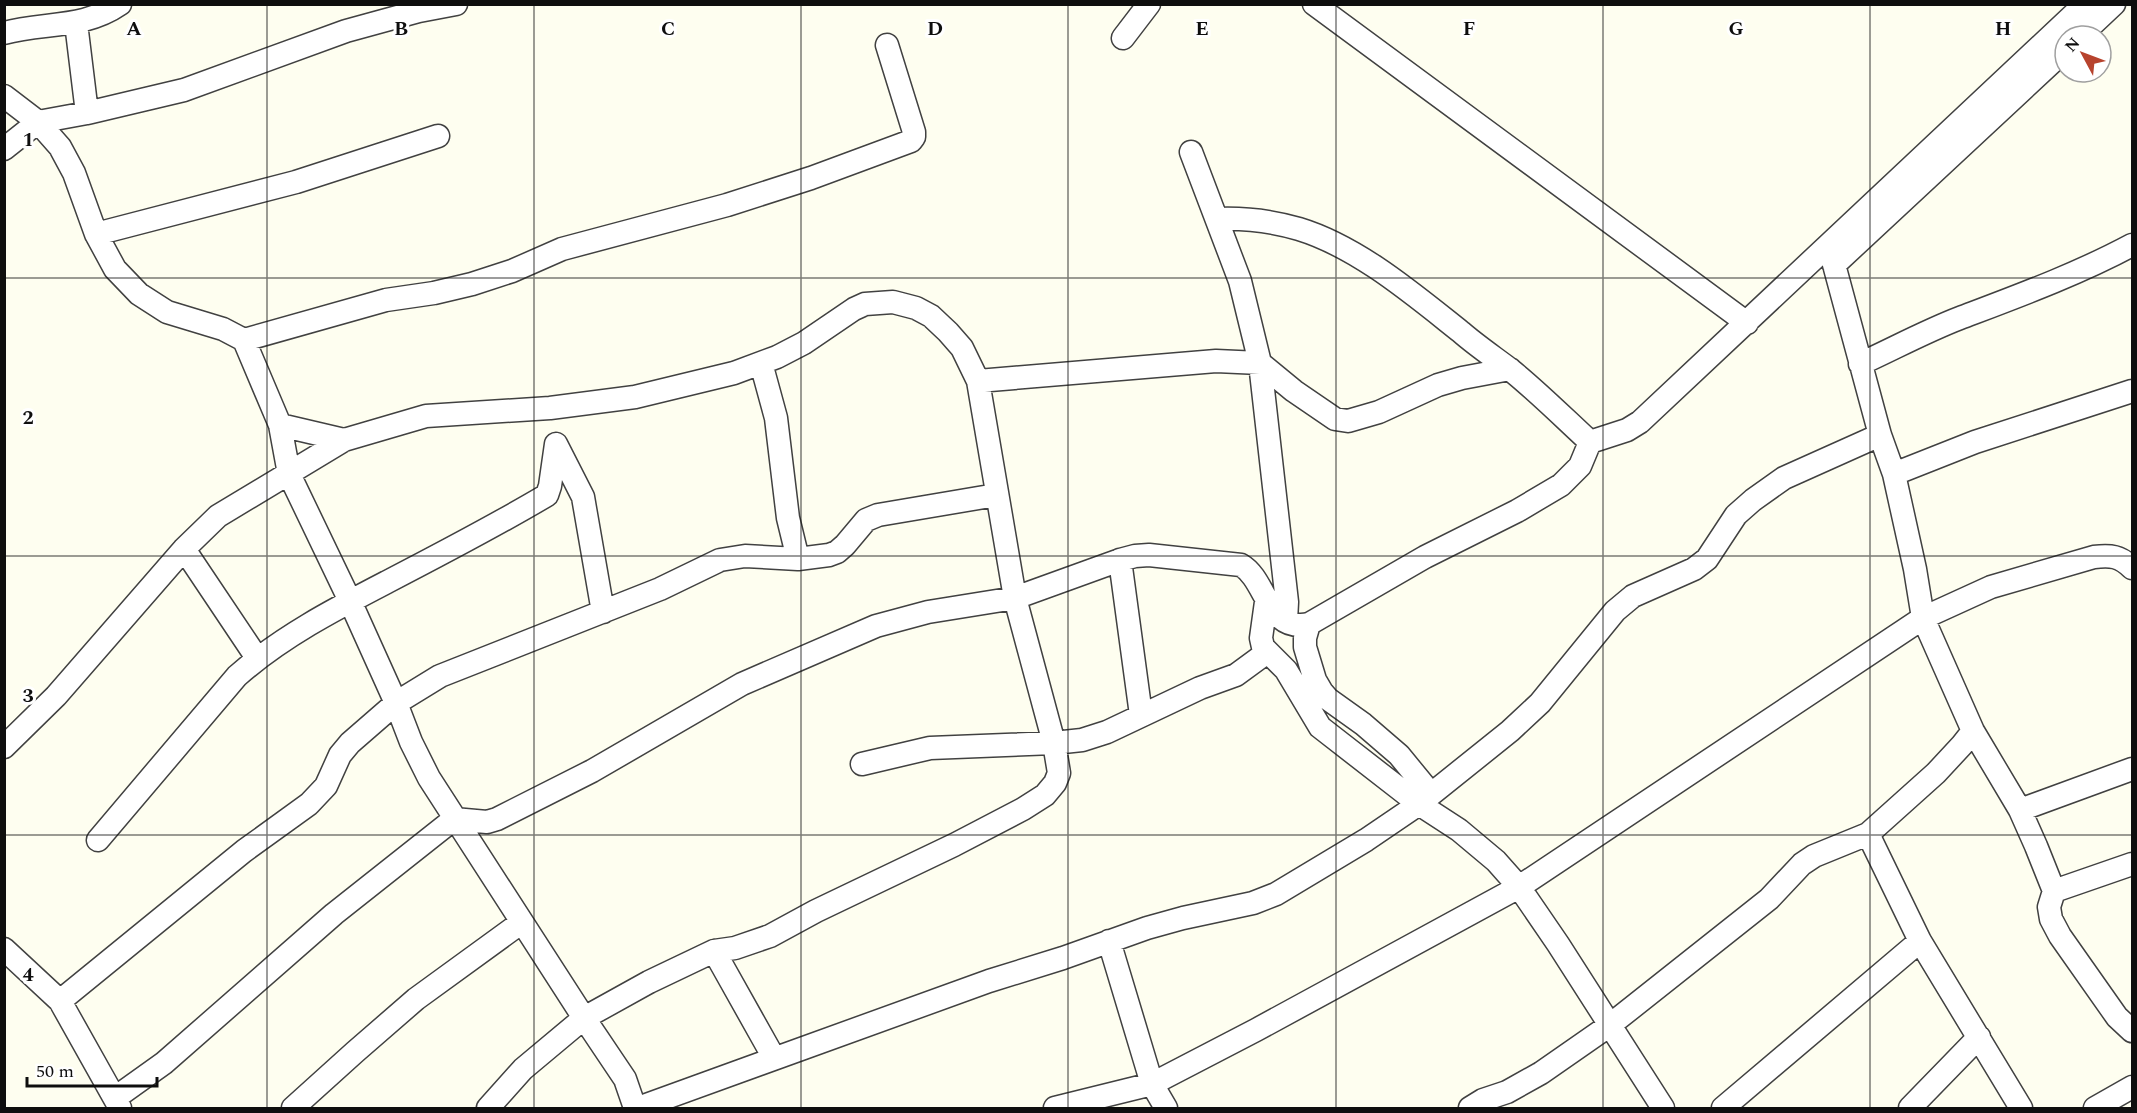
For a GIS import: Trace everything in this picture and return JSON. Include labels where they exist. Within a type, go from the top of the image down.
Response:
[{"type":"street","points":[[4,33],[20,28],[76,23],[109,13],[120,4]]},
{"type":"street","points":[[346,31],[370,4]]},
{"type":"street","points":[[4,149],[38,122],[184,90],[346,31],[419,11],[456,4]]},
{"type":"street","points":[[1123,38],[1149,4]]},
{"type":"street","points":[[1314,4],[1747,323]]},
{"type":"street","points":[[1832,256],[2085,4]]},
{"type":"street","points":[[2093,24],[2114,4]]},
{"type":"street","points":[[76,23],[87,113]]},
{"type":"street","points":[[244,340],[386,300],[434,293],[472,284],[512,271],[562,249],[726,205],[811,178],[911,141],[914,132],[887,45]]},
{"type":"street","points":[[4,949],[60,1001],[118,1103],[334,914],[454,819],[487,822],[497,819],[592,771],[742,684],[876,626],[928,612],[1015,598],[1120,560],[1149,555],[1241,565],[1253,576],[1266,602],[1286,621],[1300,626],[1309,624],[1415,562],[1517,511],[1561,485],[1580,466],[1590,442],[1627,430],[1640,422],[1747,323],[1832,256],[2053,61]]},
{"type":"street","points":[[4,96],[38,122],[60,147],[74,173],[96,234],[115,269],[139,294],[167,312],[223,329],[244,340],[280,425],[289,474],[350,601],[420,760],[454,819],[625,1079],[637,1108],[1109,941],[1183,918],[1253,903],[1276,894],[1366,840],[1425,799],[1510,731],[1540,703],[1599,628],[1633,596],[1694,569],[1707,559],[1736,515],[1753,500],[1784,478],[1880,435]]},
{"type":"street","points":[[96,234],[296,182],[438,136]]},
{"type":"street","points":[[1191,152],[1245,296],[1260,363],[1286,589],[1286,621]]},
{"type":"street","points":[[1218,219],[1244,218],[1301,229],[1354,254],[1404,288],[1510,369],[1590,442]]},
{"type":"street","points":[[1860,364],[1960,318],[1985,310],[2133,245]]},
{"type":"street","points":[[1832,256],[1880,435],[1894,474],[1915,569],[1923,618],[1973,730],[2020,810],[2054,891],[2049,907],[2051,919],[2060,936],[2117,1017],[2133,1031]]},
{"type":"street","points":[[4,747],[56,696],[184,549],[218,516],[344,440],[426,416],[550,408],[658,392],[734,373],[804,343],[865,304],[893,302],[916,308],[931,316],[962,348],[978,381],[1015,598],[1054,743],[1059,773],[1055,783],[1046,795],[954,845],[816,911],[770,936],[735,948],[714,951],[649,982],[584,1018],[523,1069],[488,1108]]},
{"type":"street","points":[[978,381],[1216,360],[1260,363],[1294,391],[1335,419],[1348,422],[1379,412],[1438,385],[1510,369]]},
{"type":"street","points":[[761,363],[776,418],[788,518],[798,559]]},
{"type":"street","points":[[1894,474],[1975,442],[2133,391]]},
{"type":"street","points":[[550,408],[556,444],[583,497],[603,612]]},
{"type":"street","points":[[280,425],[344,440]]},
{"type":"street","points":[[98,840],[237,676],[257,658],[350,601],[547,495],[556,444]]},
{"type":"street","points":[[60,1001],[244,851],[309,804],[326,786],[340,755],[350,743],[396,703],[440,676],[603,612],[720,560],[745,556],[798,559],[829,555],[837,552],[866,520],[878,515],[996,495]]},
{"type":"street","points":[[184,549],[257,658]]},
{"type":"street","points":[[1055,1108],[1152,1084],[1277,1019],[1519,887],[1923,618],[1991,588],[2094,557],[2108,555],[2122,558],[2133,568]]},
{"type":"street","points":[[1120,560],[1141,716]]},
{"type":"street","points":[[1266,602],[1261,638],[1263,647],[1266,653],[1286,670],[1320,727],[1425,799],[1497,861],[1519,887],[1662,1108]]},
{"type":"street","points":[[1309,624],[1305,647],[1322,692],[1399,755],[1425,799]]},
{"type":"street","points":[[862,764],[930,748],[1054,743],[1090,738],[1200,688],[1236,675],[1266,653]]},
{"type":"street","points":[[1470,1108],[1483,1100],[1507,1092],[1541,1073],[1610,1025],[1769,899],[1802,864],[1814,856],[1868,834],[1913,795],[1958,750],[1973,730]]},
{"type":"street","points":[[2020,810],[2133,770]]},
{"type":"street","points":[[1868,834],[1920,941],[2021,1108]]},
{"type":"street","points":[[2054,891],[2133,864]]},
{"type":"street","points":[[293,1108],[416,999],[522,922]]},
{"type":"street","points":[[1109,941],[1152,1084],[1166,1108]]},
{"type":"street","points":[[1723,1108],[1920,941]]},
{"type":"street","points":[[714,951],[774,1058]]},
{"type":"street","points":[[1910,1108],[1979,1037]]},
{"type":"street","points":[[2095,1108],[2133,1087]]}]
